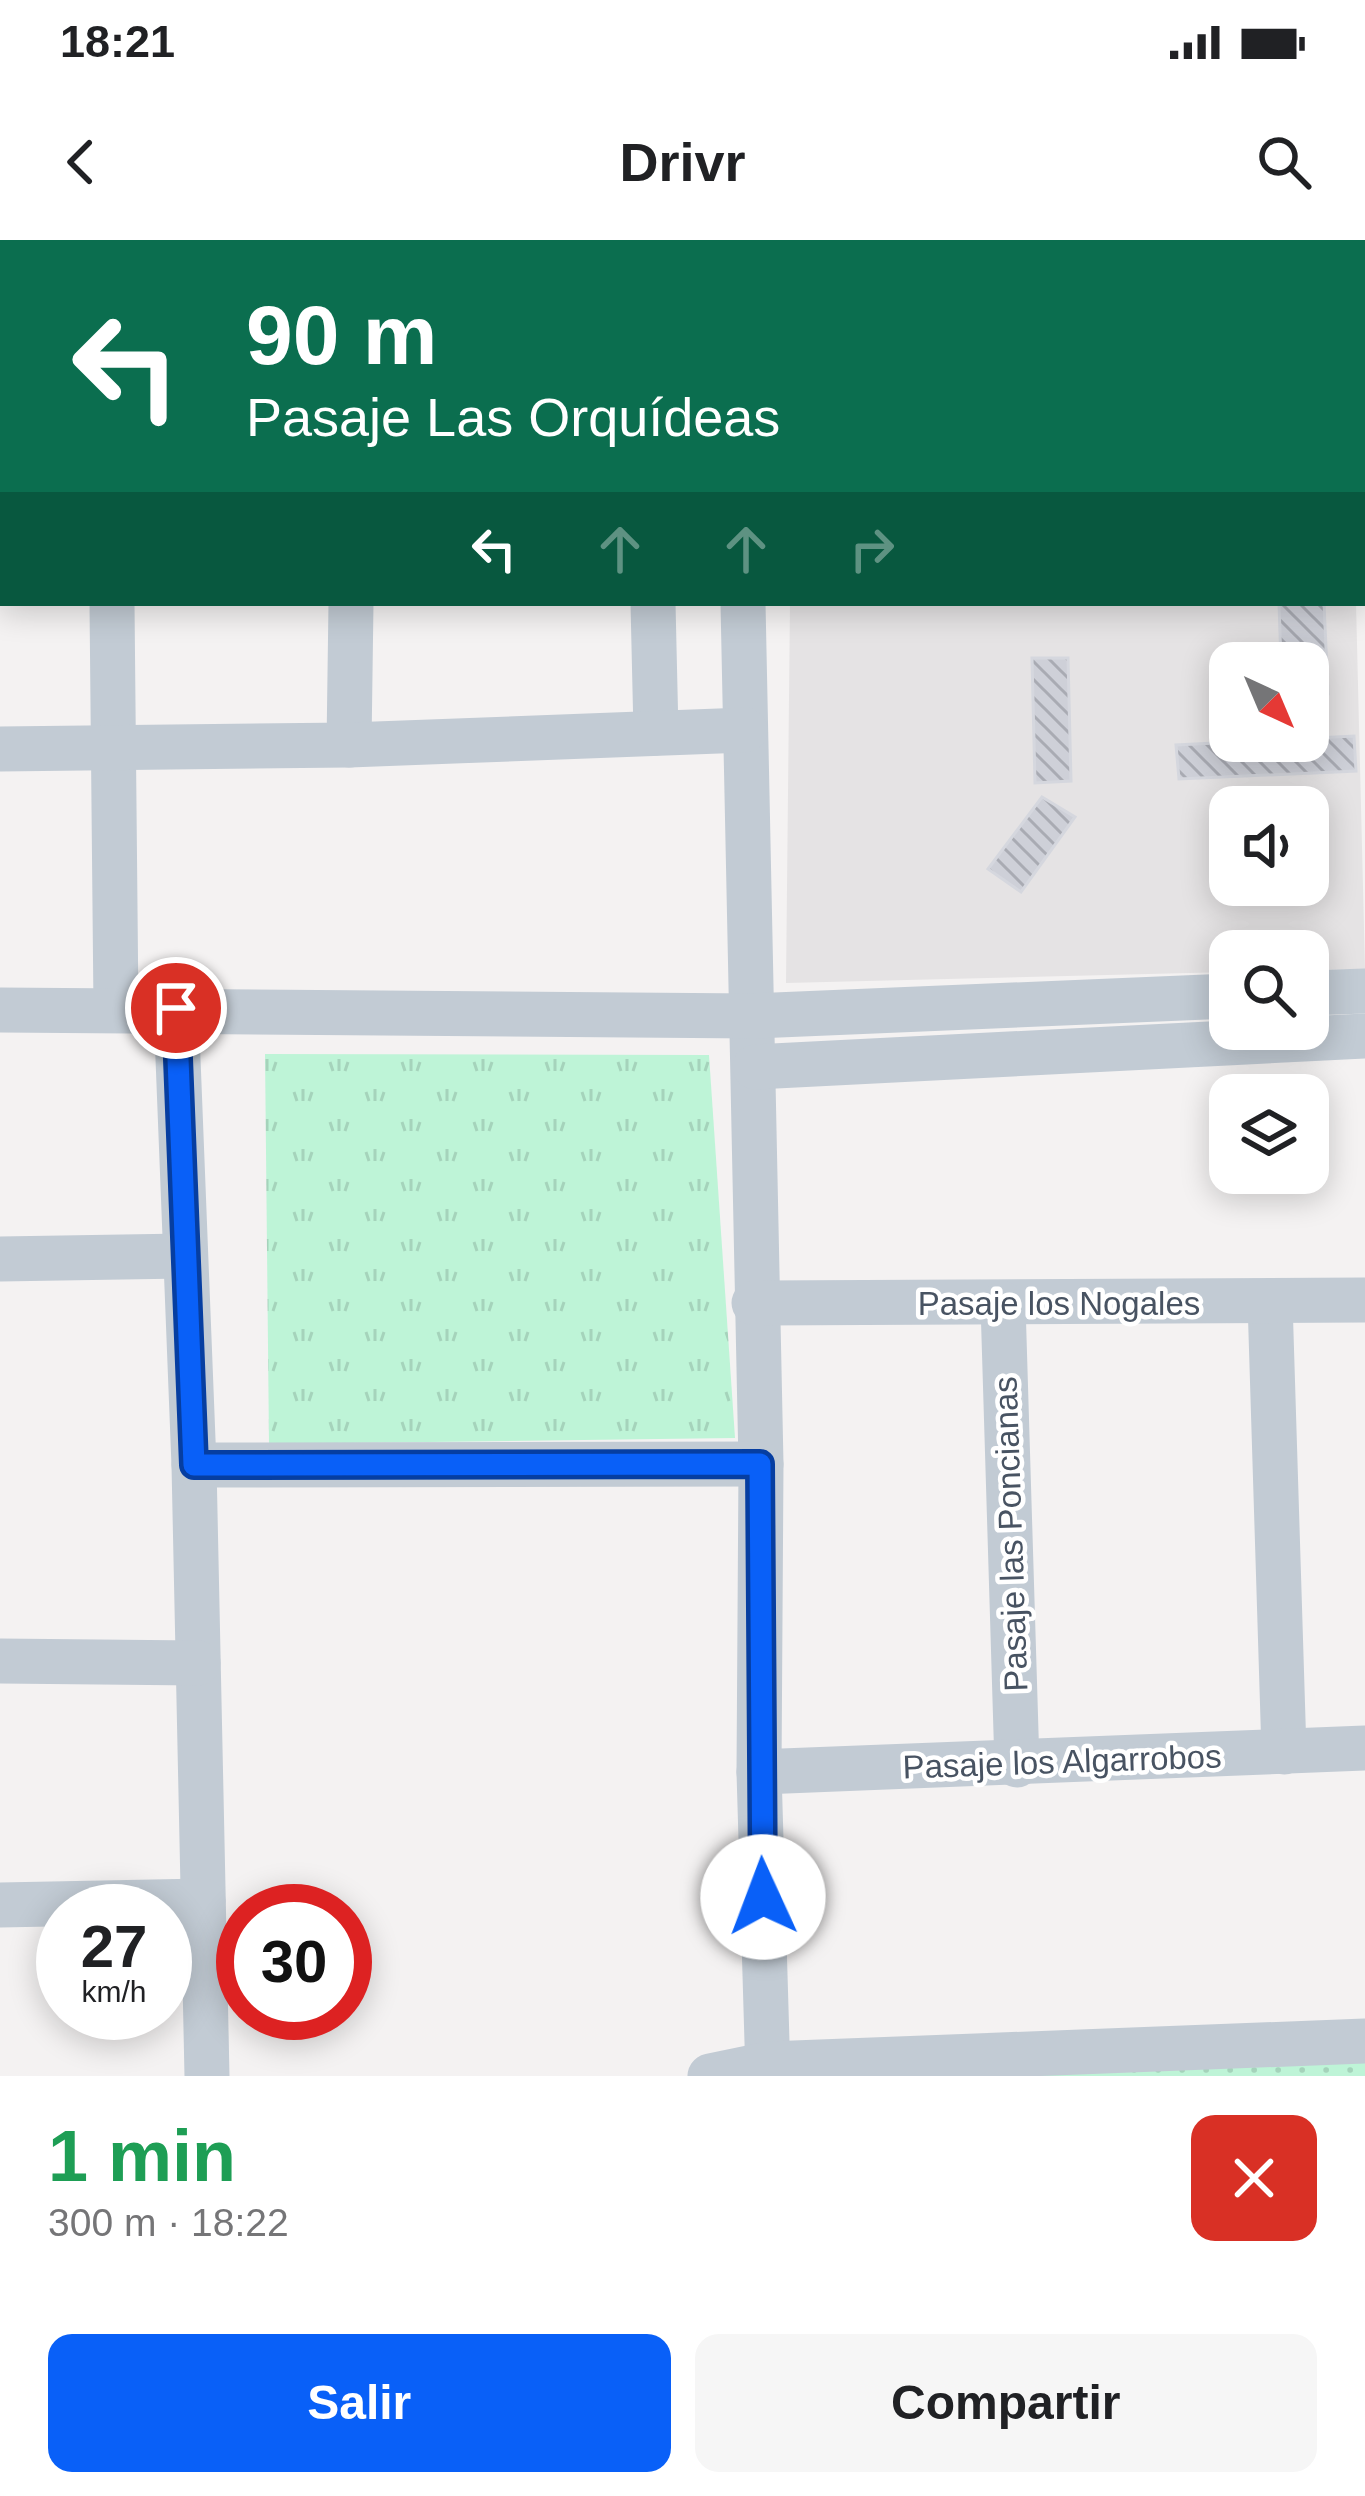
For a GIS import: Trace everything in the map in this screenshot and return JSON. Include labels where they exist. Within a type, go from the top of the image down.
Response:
[{"type":"street","points":[[112,606],[109,747],[116,1009]]},
{"type":"street","points":[[349,745],[351,606]]},
{"type":"street","points":[[653,606],[656,733]]},
{"type":"street","points":[[742,606],[754,1067],[759,1772],[768,2070]]},
{"type":"street","points":[[0,749],[349,745],[745,730]]},
{"type":"street","points":[[1329,992],[1365,991]]},
{"type":"street","points":[[0,1010],[753,1016],[1209,997]]},
{"type":"street","points":[[176,1008],[194,1465],[207,2076]]},
{"type":"street","points":[[754,1067],[1365,1036]]},
{"type":"street","points":[[0,1258],[184,1256]]},
{"type":"street","name":"Pasaje los Nogales","points":[[754,1303],[1365,1300]]},
{"type":"street","points":[[1270,1301],[1283,1752]]},
{"type":"street","name":"Pasaje las Poncianas","points":[[1003,1304],[1017,1765]]},
{"type":"street","points":[[194,1465],[760,1464]]},
{"type":"street","points":[[0,1661],[198,1663]]},
{"type":"street","name":"Pasaje los Algarrobos","points":[[759,1772],[1365,1748]]},
{"type":"street","points":[[0,1905],[203,1901]]},
{"type":"street","points":[[710,2076],[1365,2041]]},
{"type":"shaded area","points":[[790,606],[1356,606],[1365,969],[1329,970],[1329,930],[1209,930],[1209,973],[786,983]]},
{"type":"green space","points":[[265,1054],[709,1055],[735,1438],[269,1444]]},
{"type":"green space","points":[[1365,2046],[1365,2076],[776,2076]]},
{"type":"building","points":[[1279,606],[1324,606],[1326,642],[1280,642]]},
{"type":"building","points":[[1032,658],[1068,658],[1071,781],[1035,783]]},
{"type":"building","points":[[1354,736],[1356,771],[1179,779],[1176,745],[1209,743],[1209,762],[1329,762],[1329,737]]},
{"type":"building","points":[[1042,797],[1075,817],[1021,892],[988,869]]},
{"type":"route","points":[[176,1008],[194,1465],[760,1464],[763,1897]]}]
